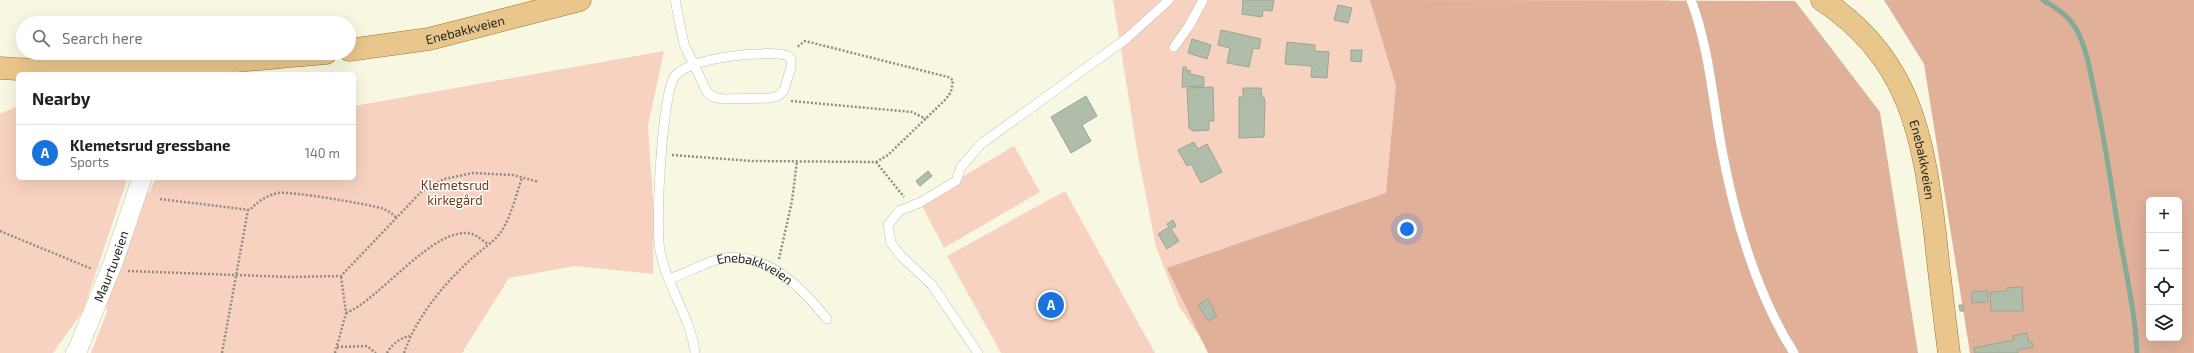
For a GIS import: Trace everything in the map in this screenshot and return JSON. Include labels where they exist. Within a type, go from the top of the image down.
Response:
[{"type":"main road","name":"Enebakkveien","points":[[356,49],[429,39],[580,0]]},
{"type":"main road","name":"Enebakkveien","points":[[1822,0],[1850,21],[1873,44],[1898,81],[1915,119],[1924,157],[1932,208],[1949,353]]},
{"type":"main road","points":[[0,68],[53,71],[170,70],[262,60]]},
{"type":"street","name":"Maurtuveien","points":[[74,353],[78,349],[110,269],[141,180]]},
{"type":"lane","points":[[675,0],[684,44],[693,64],[707,92],[713,97],[722,99],[742,99],[770,98],[778,96],[784,90],[791,67],[791,60],[788,56],[776,53],[722,58],[693,64],[675,75],[671,83],[667,101],[662,154],[658,227],[662,259],[684,315],[694,344],[695,353]]},
{"type":"lane","points":[[978,353],[932,285],[901,256],[891,243],[888,225],[899,211],[921,202],[956,181],[961,167],[981,144],[1126,38],[1169,0]]},
{"type":"lane","points":[[1174,47],[1189,26],[1202,0]]},
{"type":"lane","points":[[1691,0],[1706,48],[1721,141],[1734,200],[1751,262],[1760,287],[1794,353]]},
{"type":"lane","name":"Enebakkveien","points":[[669,279],[723,258],[741,259],[764,264],[787,276],[807,293],[827,318]]},
{"type":"path","points":[[662,154],[797,162],[876,162],[888,155],[946,99],[951,92],[953,80],[948,77],[805,41],[788,56]]},
{"type":"path","points":[[778,96],[795,102],[912,112],[926,119]]},
{"type":"path","points":[[783,244],[792,201],[797,162]]},
{"type":"path","points":[[876,162],[901,192]]},
{"type":"path","points":[[0,231],[110,269],[125,271],[310,278],[341,276],[422,192],[444,178],[473,173],[522,178],[539,182]]},
{"type":"path","points":[[404,353],[410,336],[442,290],[468,261],[500,233],[506,223],[522,178]]},
{"type":"path","points":[[160,199],[248,210],[268,196],[286,193],[374,206],[390,212],[397,218]]},
{"type":"path","points":[[222,353],[248,210]]},
{"type":"path","points":[[346,312],[362,305],[424,252],[449,237],[461,234],[472,234],[488,244]]},
{"type":"path","points":[[335,353],[346,312],[341,276]]},
{"type":"path","points":[[386,353],[392,346],[405,336],[410,336]]},
{"type":"path","points":[[337,348],[367,346],[376,353]]},
{"type":"green space","points":[[1113,0],[1670,0],[1210,353],[1179,306],[1156,247],[1137,150]]},
{"type":"green space","name":"Klemetsrud kirkegård","points":[[664,51],[648,126],[654,214],[653,274],[575,266],[509,278],[462,353],[91,353],[107,312],[105,298],[144,193],[149,193],[155,180],[356,180],[356,106]]},
{"type":"green space","points":[[16,107],[16,180],[126,180],[83,311],[53,353],[0,353],[0,114]]},
{"type":"green space","points":[[1014,146],[1040,192],[944,248],[920,202]]},
{"type":"green space","points":[[1065,191],[1155,353],[1001,353],[947,256]]},
{"type":"shaded area","points":[[1370,0],[1795,1],[1880,112],[1918,353],[1208,353],[1167,268],[1386,193],[1396,86]]},
{"type":"shaded area","points":[[1884,0],[2194,0],[2194,353],[1970,353],[1924,64]]},
{"type":"building","points":[[1243,0],[1274,0],[1272,11],[1263,10],[1262,17],[1242,14]]},
{"type":"building","points":[[1338,5],[1352,8],[1348,23],[1334,20]]},
{"type":"building","points":[[1221,30],[1261,39],[1259,49],[1253,48],[1249,67],[1227,63],[1230,48],[1218,45]]},
{"type":"building","points":[[1192,39],[1211,45],[1207,59],[1188,53]]},
{"type":"building","points":[[1287,42],[1315,45],[1315,51],[1329,52],[1327,78],[1311,77],[1312,66],[1285,64]]},
{"type":"building","points":[[1351,50],[1362,50],[1361,62],[1351,61]]},
{"type":"building","points":[[1183,67],[1186,67],[1187,71],[1190,70],[1190,74],[1204,77],[1204,86],[1182,87]]},
{"type":"building","points":[[1213,87],[1214,121],[1209,121],[1209,130],[1193,131],[1189,128],[1187,88]]},
{"type":"building","points":[[1243,88],[1261,88],[1262,97],[1264,97],[1265,103],[1264,137],[1239,138],[1239,97],[1243,97]]},
{"type":"building","points":[[1086,96],[1097,116],[1082,125],[1091,141],[1071,153],[1051,117]]},
{"type":"building","points":[[1194,142],[1198,149],[1207,144],[1222,172],[1201,183],[1191,164],[1187,166],[1178,150]]},
{"type":"building","points":[[928,171],[932,176],[920,186],[916,181]]},
{"type":"building","points":[[1173,220],[1176,226],[1171,229],[1179,241],[1167,249],[1158,234],[1169,227],[1167,224]]},
{"type":"building","points":[[2022,287],[2023,311],[1991,311],[1990,292],[2007,291],[2007,288]]},
{"type":"building","points":[[1987,291],[1988,302],[1972,303],[1972,292]]},
{"type":"building","points":[[1208,299],[1217,316],[1208,321],[1198,305]]},
{"type":"building","points":[[1959,305],[1963,305],[1964,311],[1960,311]]},
{"type":"building","points":[[2027,333],[2029,343],[2032,342],[2033,347],[2017,350],[2018,353],[1975,353],[1974,348],[2014,340],[2013,336]]},
{"type":"waterway","points":[[2043,0],[2052,5],[2069,19],[2079,34],[2087,58],[2107,156],[2129,287],[2137,353]]},
{"type":"place","name":"Klemetsrud gressbane","points":[[1051,305]]}]
